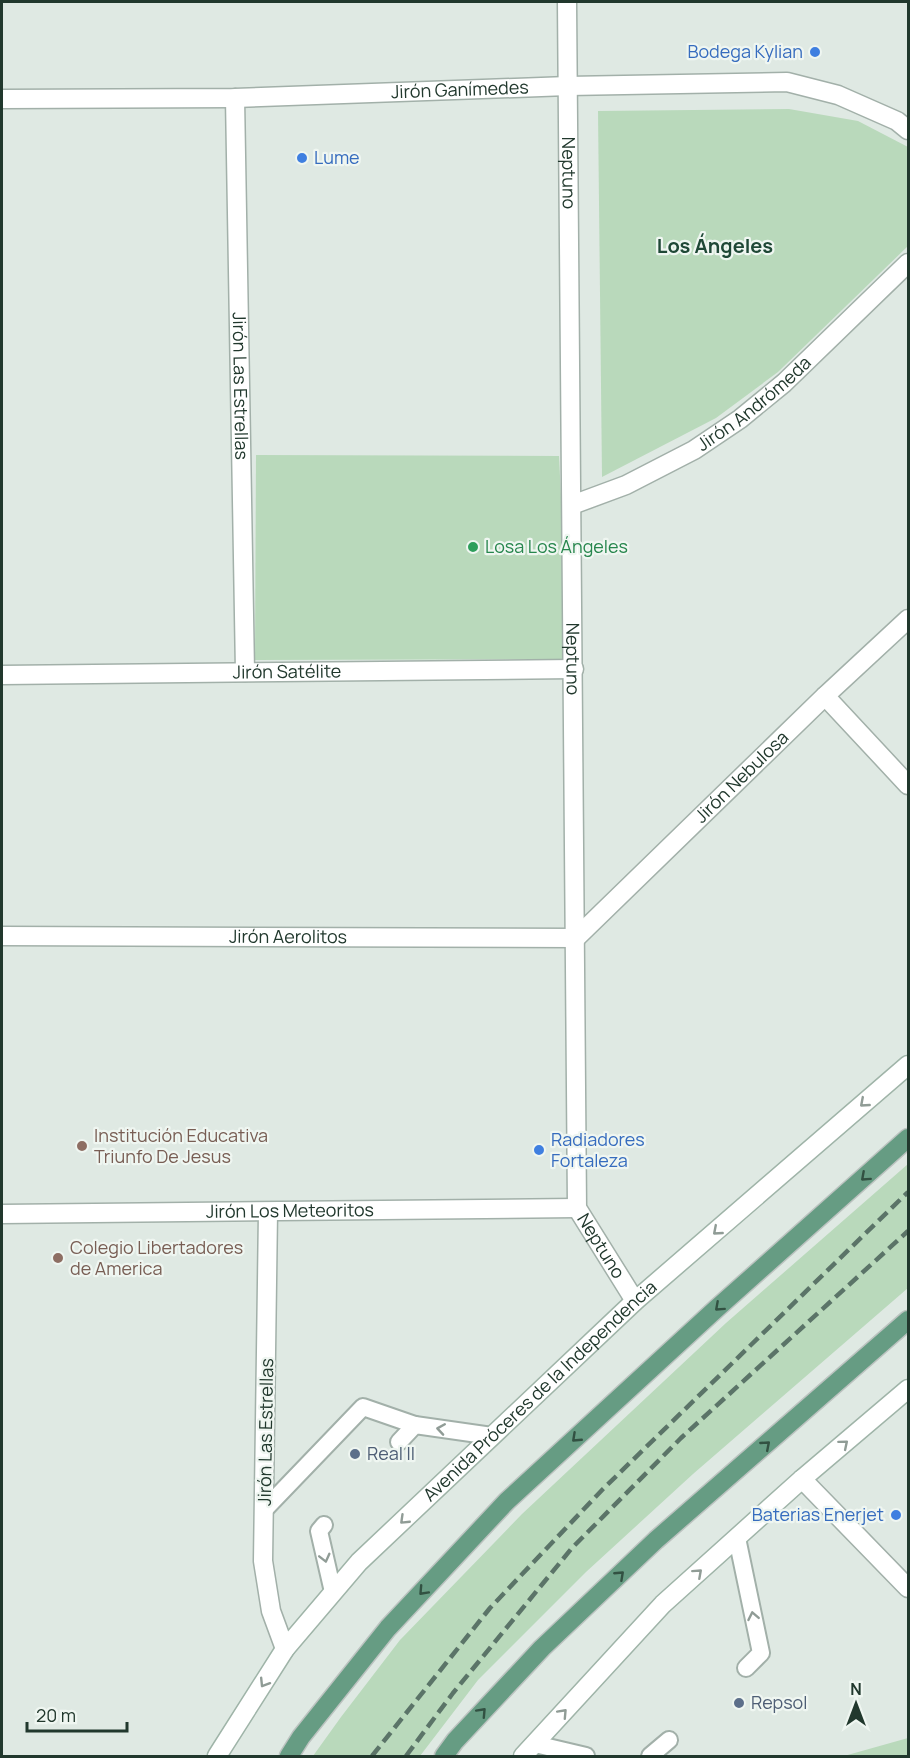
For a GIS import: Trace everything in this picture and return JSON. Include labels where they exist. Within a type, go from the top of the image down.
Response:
[{"type":"main road","points":[[289,1756],[301,1737],[388,1628],[507,1501],[716,1309],[909,1138]]},
{"type":"main road","points":[[444,1756],[455,1741],[542,1648],[656,1540],[909,1320]]},
{"type":"street","name":"Neptuno","points":[[567,2],[577,1208],[635,1301]]},
{"type":"street","name":"Jirón Ganímedes","points":[[2,99],[235,98],[568,86],[787,82],[838,95],[897,121],[909,130]]},
{"type":"street","name":"Jirón Las Estrellas","points":[[235,98],[245,672]]},
{"type":"street","name":"Jirón Andrómeda","points":[[572,505],[626,484],[694,450],[740,419],[784,383],[909,263]]},
{"type":"street","name":"Jirón Nebulosa","points":[[576,938],[825,696],[909,619]]},
{"type":"street","name":"Jirón Satélite","points":[[2,675],[574,669]]},
{"type":"street","points":[[825,696],[909,785]]},
{"type":"street","name":"Jirón Aerolitos","points":[[2,936],[576,938]]},
{"type":"street","name":"Avenida Próceres de la Independencia","points":[[217,1756],[285,1649],[359,1562],[635,1301],[909,1065]]},
{"type":"street","name":"Jirón Los Meteoritos","points":[[2,1215],[577,1208]]},
{"type":"street","name":"Jirón Las Estrellas","points":[[268,1212],[263,1561],[271,1611],[285,1649]]},
{"type":"street","points":[[529,1750],[663,1604],[802,1479],[909,1389]]},
{"type":"street","points":[[802,1479],[909,1588]]},
{"type":"lane","points":[[265,1509],[363,1407],[415,1425],[492,1436]]},
{"type":"lane","points":[[399,1443],[415,1425]]},
{"type":"lane","points":[[324,1525],[319,1532],[333,1592]]},
{"type":"lane","points":[[737,1538],[760,1653],[746,1668]]},
{"type":"lane","points":[[650,1756],[669,1740]]},
{"type":"lane","points":[[529,1750],[586,1756]]},
{"type":"green space","points":[[789,109],[858,121],[908,147],[908,246],[778,372],[716,418],[602,477],[598,111]]},
{"type":"green space","points":[[256,455],[559,456],[569,659],[255,660]]},
{"type":"green space","points":[[908,1164],[908,1288],[693,1474],[586,1572],[478,1680],[420,1756],[313,1756],[400,1640],[522,1514],[726,1323]]},
{"type":"green space","points":[[908,1738],[908,1756],[844,1756]]},
{"type":"railway","points":[[372,1756],[490,1608],[603,1489],[908,1192]]},
{"type":"railway","points":[[406,1756],[453,1693],[572,1548],[681,1438],[908,1231]]},
{"type":"place","name":"Bodega Kylian","points":[[815,52]]},
{"type":"place","name":"Lume","points":[[302,158]]},
{"type":"place","name":"Losa Los Ángeles","points":[[473,547]]},
{"type":"place","name":"Institución Educativa Triunfo De Jesus","points":[[82,1146]]},
{"type":"place","name":"Radiadores Fortaleza","points":[[539,1150]]},
{"type":"place","name":"Colegio Libertadores de America","points":[[58,1258]]},
{"type":"place","name":"Real II","points":[[355,1454]]},
{"type":"place","name":"Baterias Enerjet","points":[[896,1515]]},
{"type":"place","name":"Repsol","points":[[739,1703]]},
{"type":"district","name":"Los Ángeles","points":[[715,246]]}]
